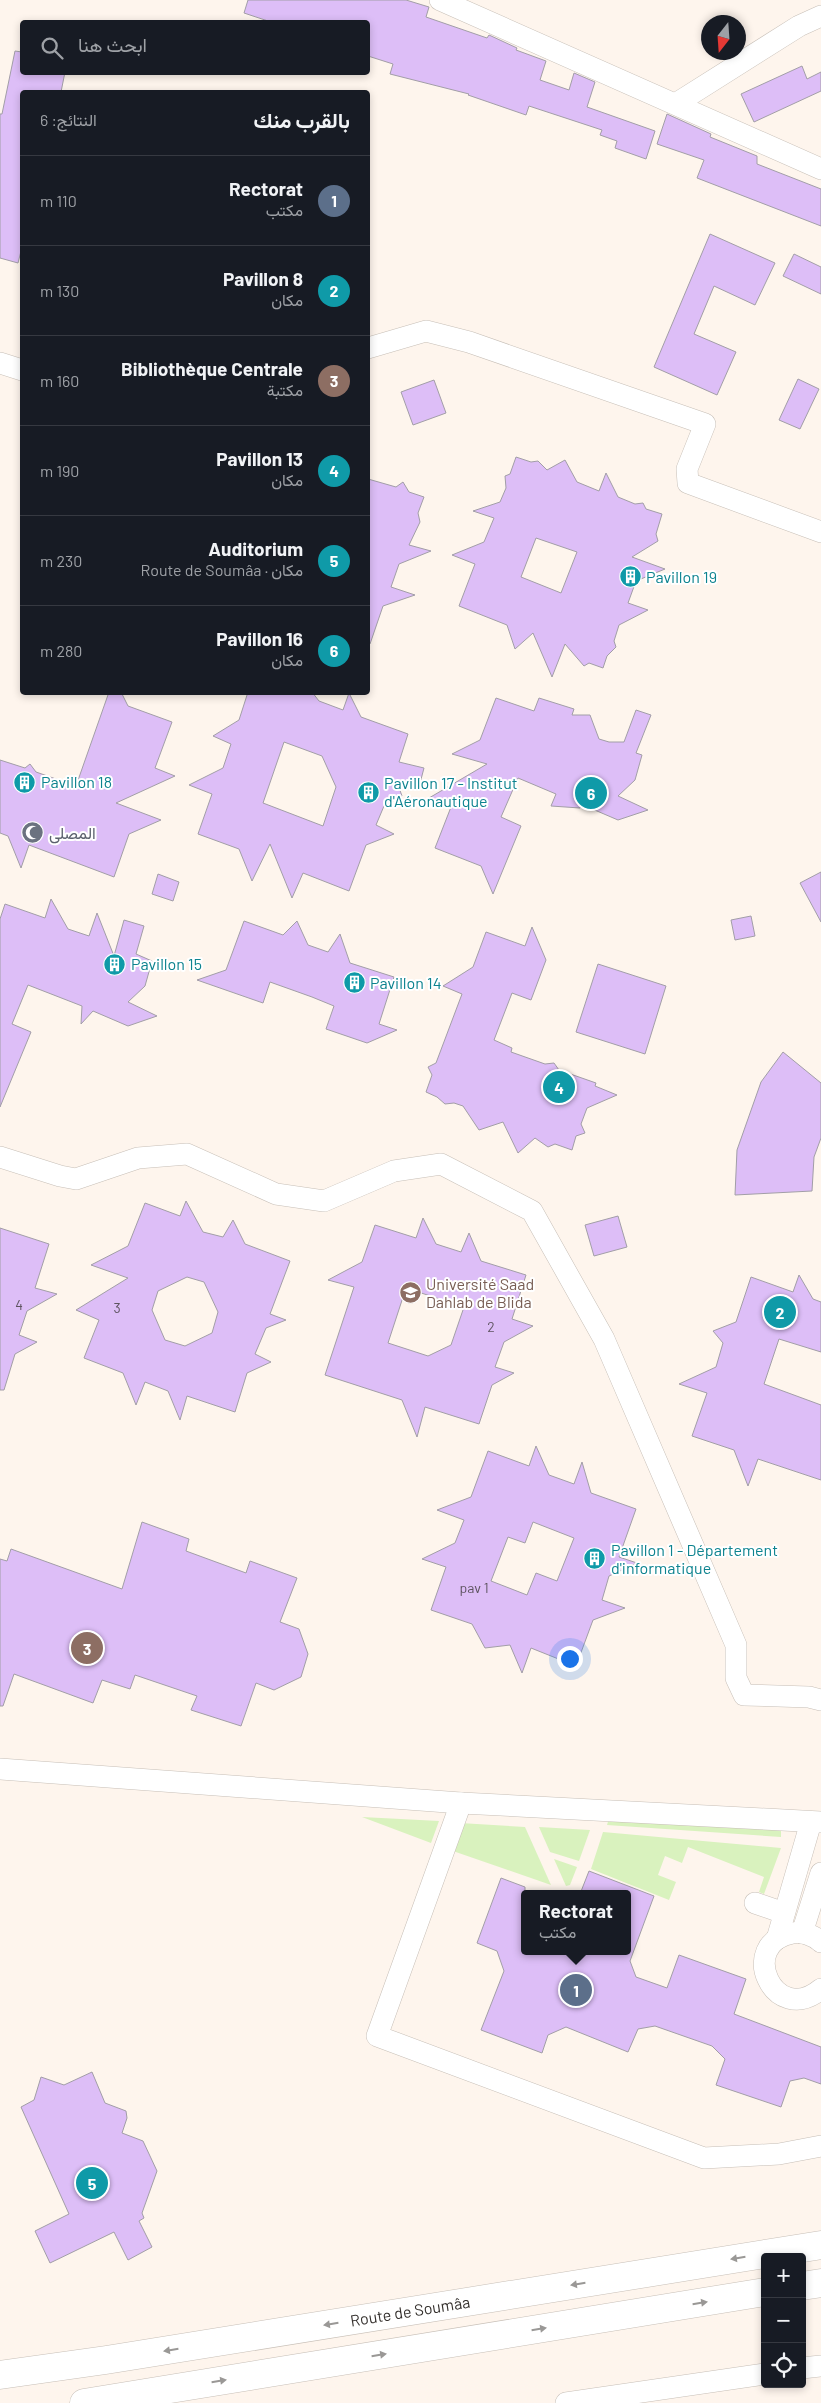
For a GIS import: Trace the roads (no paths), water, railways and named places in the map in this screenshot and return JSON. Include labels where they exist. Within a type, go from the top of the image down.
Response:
[{"type":"highway","name":"Route de Soumâa","points":[[0,2375],[106,2360],[821,2245]]},
{"type":"highway","points":[[806,2285],[821,2283]]},
{"type":"highway","points":[[84,2403],[761,2293]]},
{"type":"street","points":[[440,0],[821,169]]},
{"type":"street","points":[[677,104],[799,26],[821,16]]},
{"type":"street","points":[[370,347],[426,331],[469,342],[705,424],[687,469],[688,483],[821,532]]},
{"type":"street","points":[[1,364],[20,369]]},
{"type":"street","points":[[0,1157],[60,1176],[76,1179],[138,1158],[187,1154],[276,1194],[324,1201],[394,1171],[441,1164],[532,1211],[604,1339],[736,1646],[736,1678],[744,1695],[809,1697],[821,1700]]},
{"type":"street","points":[[0,1769],[461,1803],[816,1822],[776,1939]]},
{"type":"street","points":[[461,1803],[377,2036],[704,2158],[779,2154],[821,2146]]},
{"type":"street","points":[[802,1933],[821,1873]]},
{"type":"street","points":[[756,1903],[784,1913]]},
{"type":"street","points":[[821,1942],[817,1938],[802,1933],[786,1934],[776,1939],[769,1947],[764,1969],[767,1980],[773,1989],[782,1996],[804,1999],[821,1990]]},
{"type":"street","points":[[806,2368],[821,2366]]},
{"type":"street","points":[[566,2403],[761,2375]]},
{"type":"place","name":"Pavillon 19","points":[[630,577]]},
{"type":"place","name":"Pavillon 18","points":[[25,782]]},
{"type":"place","name":"Pavillon 17 - Institut d'Aéronautique","points":[[368,792]]},
{"type":"place","name":"Pavillon 16","points":[[591,793]]},
{"type":"place","name":"المصلى","points":[[33,833]]},
{"type":"place","name":"Pavillon 15","points":[[115,964]]},
{"type":"place","name":"Pavillon 14","points":[[354,983]]},
{"type":"place","name":"Pavillon 13","points":[[559,1087]]},
{"type":"place","name":"Université Saad Dahlab de Blida","points":[[410,1293]]},
{"type":"place","name":"Pavillon 8","points":[[780,1312]]},
{"type":"place","name":"Pavillon 1 - Département d'informatique","points":[[595,1559]]},
{"type":"place","name":"Bibliothèque Centrale","points":[[87,1648]]},
{"type":"place","name":"Rectorat","points":[[576,1990]]},
{"type":"place","name":"Auditorium","points":[[92,2183]]}]
